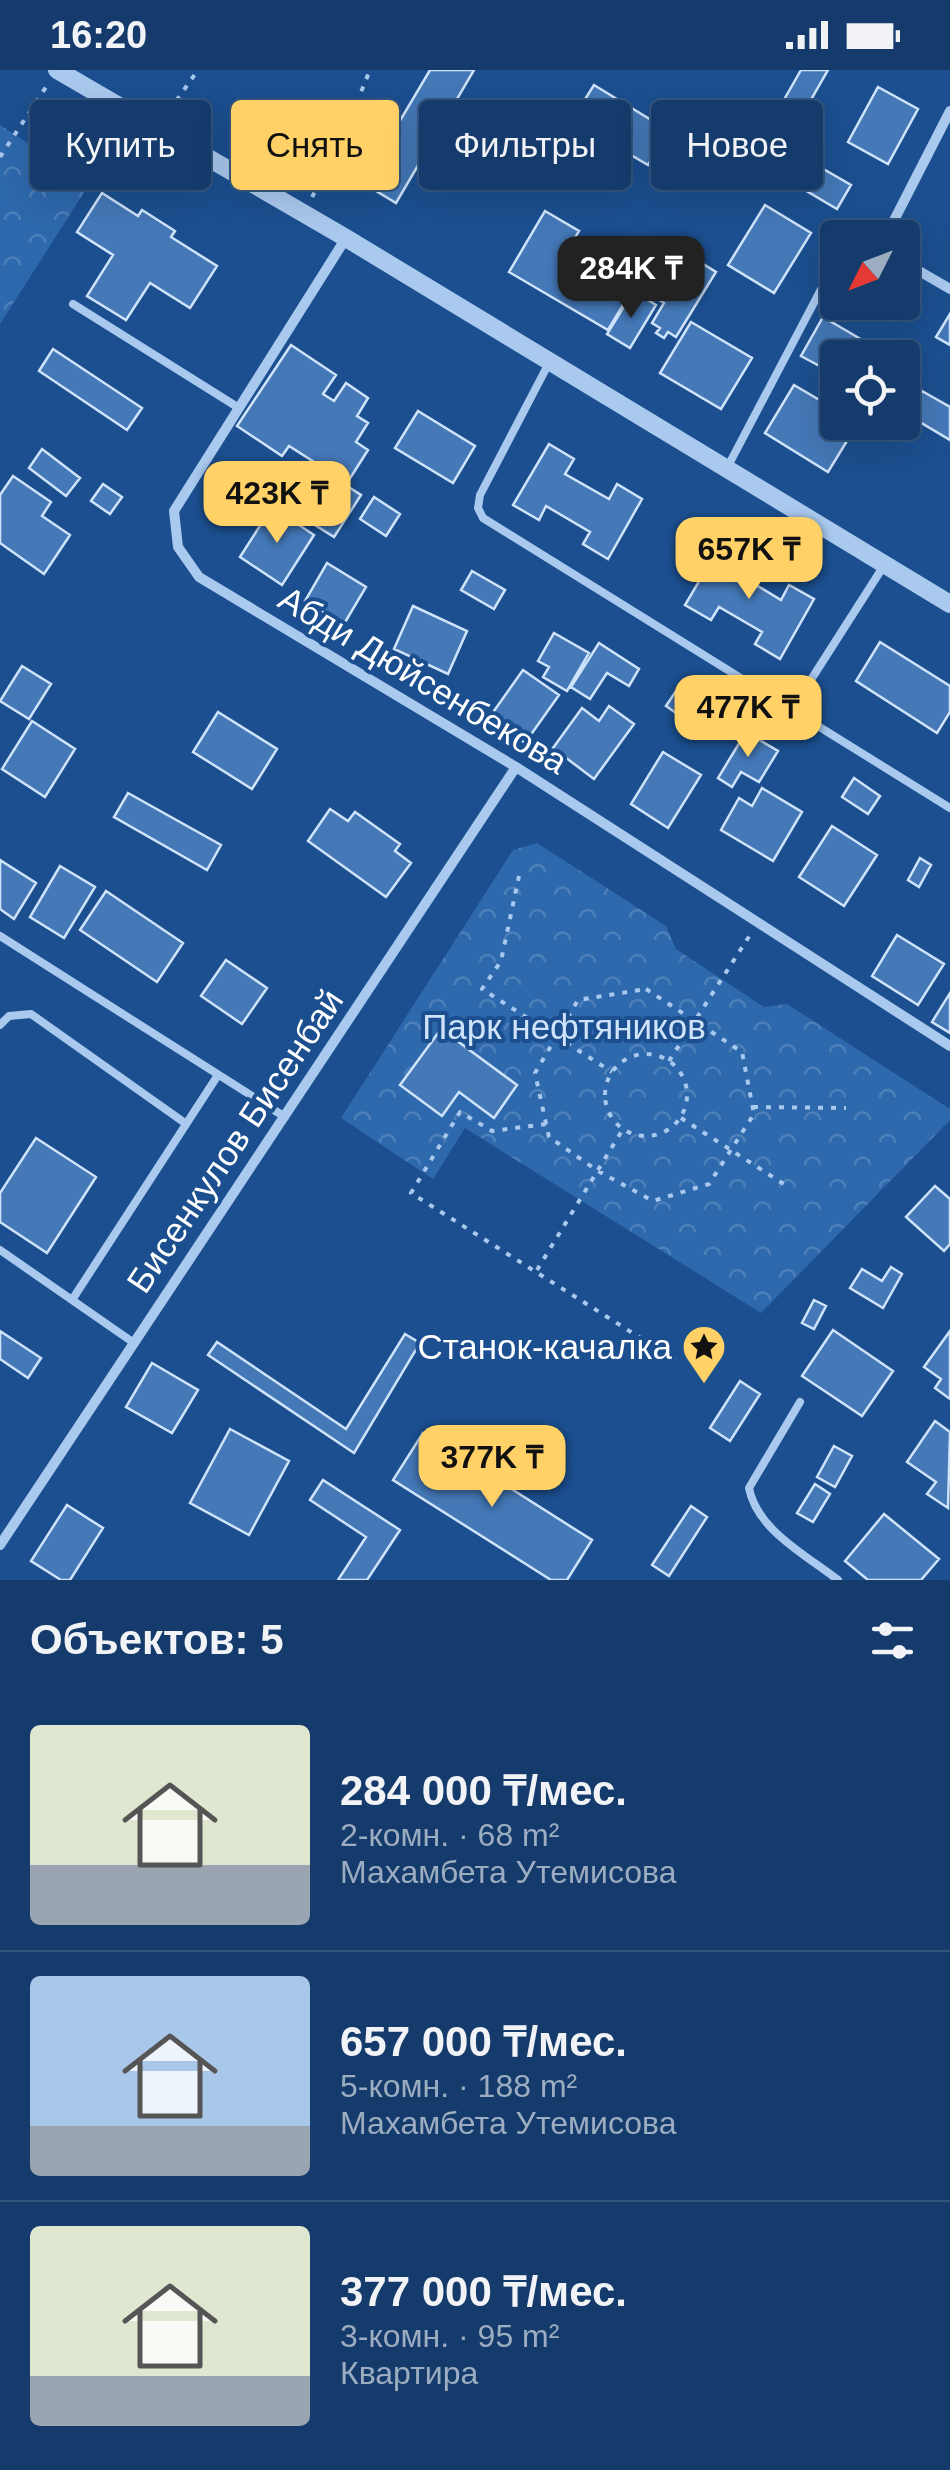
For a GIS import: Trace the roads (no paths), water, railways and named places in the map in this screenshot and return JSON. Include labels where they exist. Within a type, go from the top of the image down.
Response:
[{"type":"street","points":[[57,70],[346,238],[950,604]]},
{"type":"street","points":[[893,220],[950,111]]},
{"type":"street","name":"Абди Дюйсенбекова","points":[[346,238],[174,512],[178,547],[199,577],[516,767],[950,1046]]},
{"type":"street","points":[[920,271],[950,289]]},
{"type":"street","name":"Бисенкулов Бисенбай","points":[[0,1545],[516,767]]},
{"type":"lane","points":[[727,468],[820,291]]},
{"type":"lane","points":[[72,304],[239,408]]},
{"type":"lane","points":[[550,361],[480,495],[478,508],[483,518],[950,808]]},
{"type":"lane","points":[[792,711],[885,564]]},
{"type":"lane","points":[[0,936],[285,1117]]},
{"type":"lane","points":[[0,1024],[10,1016],[31,1014],[185,1123]]},
{"type":"lane","points":[[72,1300],[218,1075]]},
{"type":"lane","points":[[0,1250],[134,1343]]},
{"type":"lane","points":[[800,1402],[749,1488],[753,1508],[769,1526],[838,1580]]},
{"type":"place","name":"Станок-качалка","points":[[704,1385]]},
{"type":"park label","name":"Парк нефтяников","points":[[564,1027]]}]
